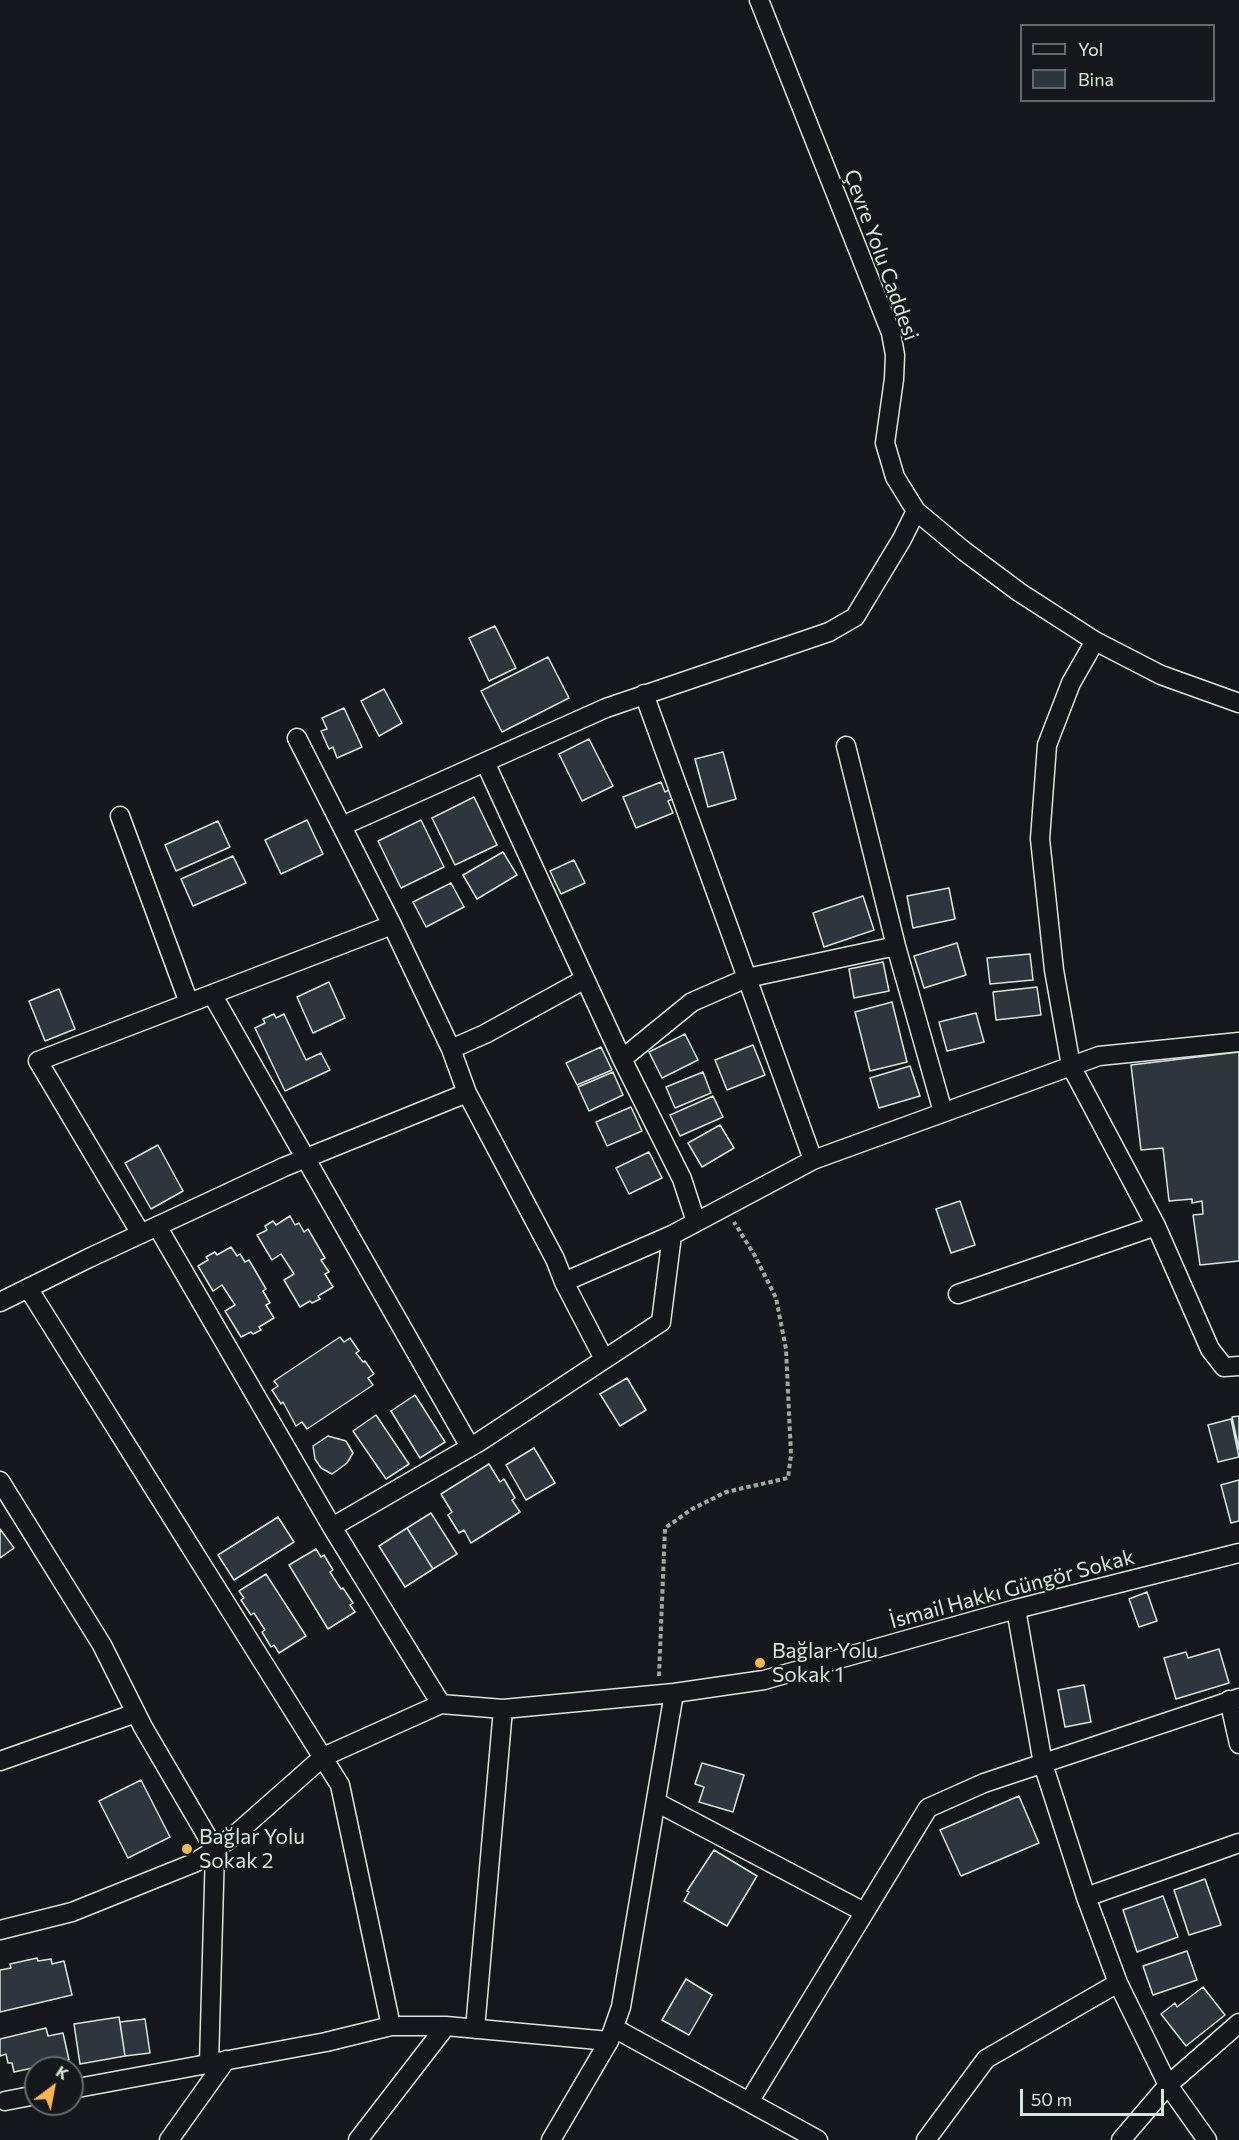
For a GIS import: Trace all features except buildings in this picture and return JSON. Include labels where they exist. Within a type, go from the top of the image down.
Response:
[{"type":"street","name":"Çevre Yolu Caddesi","points":[[759,0],[891,333],[895,355],[885,443],[895,477],[916,511],[1019,592],[1095,641],[1161,675],[1239,703]]},
{"type":"street","points":[[342,826],[606,708],[829,632],[855,617],[902,539],[916,511]]},
{"type":"street","points":[[1095,641],[1071,683],[1047,746],[1041,839],[1054,970],[1071,1066],[1156,1226],[1210,1349],[1224,1367],[1239,1366]]},
{"type":"street","points":[[644,694],[813,1160]]},
{"type":"street","points":[[297,738],[392,925],[451,1049],[466,1093],[555,1259],[564,1282],[603,1359]]},
{"type":"street","points":[[846,746],[896,946],[943,1112]]},
{"type":"street","points":[[485,762],[622,1059],[682,1179],[696,1222]]},
{"type":"street","points":[[120,816],[189,1003]]},
{"type":"street","points":[[0,1930],[72,1912],[194,1863],[216,1850],[323,1757],[441,1704],[149,1230],[38,1061],[392,925]]},
{"type":"street","points":[[622,1059],[692,1002],[747,978],[896,946]]},
{"type":"street","points":[[451,1049],[485,1034],[585,979]]},
{"type":"street","points":[[212,994],[470,1447]]},
{"type":"street","points":[[564,1282],[672,1236],[813,1160],[1099,1056],[1239,1042]]},
{"type":"street","points":[[0,1302],[306,1158],[466,1093]]},
{"type":"street","points":[[958,1294],[1156,1226]]},
{"type":"street","points":[[332,1527],[470,1447],[660,1322],[672,1236]]},
{"type":"street","points":[[28,1288],[340,1785],[391,2026]]},
{"type":"street","points":[[0,1480],[102,1645],[136,1713],[216,1850],[218,2062],[170,2140]]},
{"type":"street","name":"İsmail Hakkı Güngör Sokak","points":[[441,1704],[503,1709],[666,1694],[764,1680],[1016,1609],[1239,1553]]},
{"type":"street","points":[[1016,1609],[1043,1764],[1086,1897],[1118,1983],[1168,2085],[1207,2140]]},
{"type":"street","points":[[551,2140],[611,2034],[621,2007],[656,1802],[666,1694]]},
{"type":"street","points":[[749,2102],[928,1808],[984,1783],[1234,1699],[1239,1744]]},
{"type":"street","points":[[476,2029],[503,1709]]},
{"type":"street","points":[[0,1761],[136,1713]]},
{"type":"street","points":[[656,1802],[864,1912]]},
{"type":"street","points":[[1086,1897],[1239,1844]]},
{"type":"street","points":[[926,2140],[986,2059],[1118,1983]]},
{"type":"street","points":[[1121,2140],[1168,2085],[1239,2023]]},
{"type":"street","points":[[84,2087],[326,2042],[391,2026],[446,2026],[611,2034],[749,2102],[818,2140]]},
{"type":"street","points":[[358,2140],[446,2026]]},
{"type":"street","points":[[2,2100],[24,2097]]},
{"type":"path","points":[[666,1694],[665,1528],[692,1509],[726,1492],[788,1478],[791,1455],[786,1349],[776,1298],[755,1256],[725,1207]]},
{"type":"place","name":"Bağlar Yolu Sokak 1","points":[[760,1663]]},
{"type":"place","name":"Bağlar Yolu Sokak 2","points":[[187,1849]]}]
